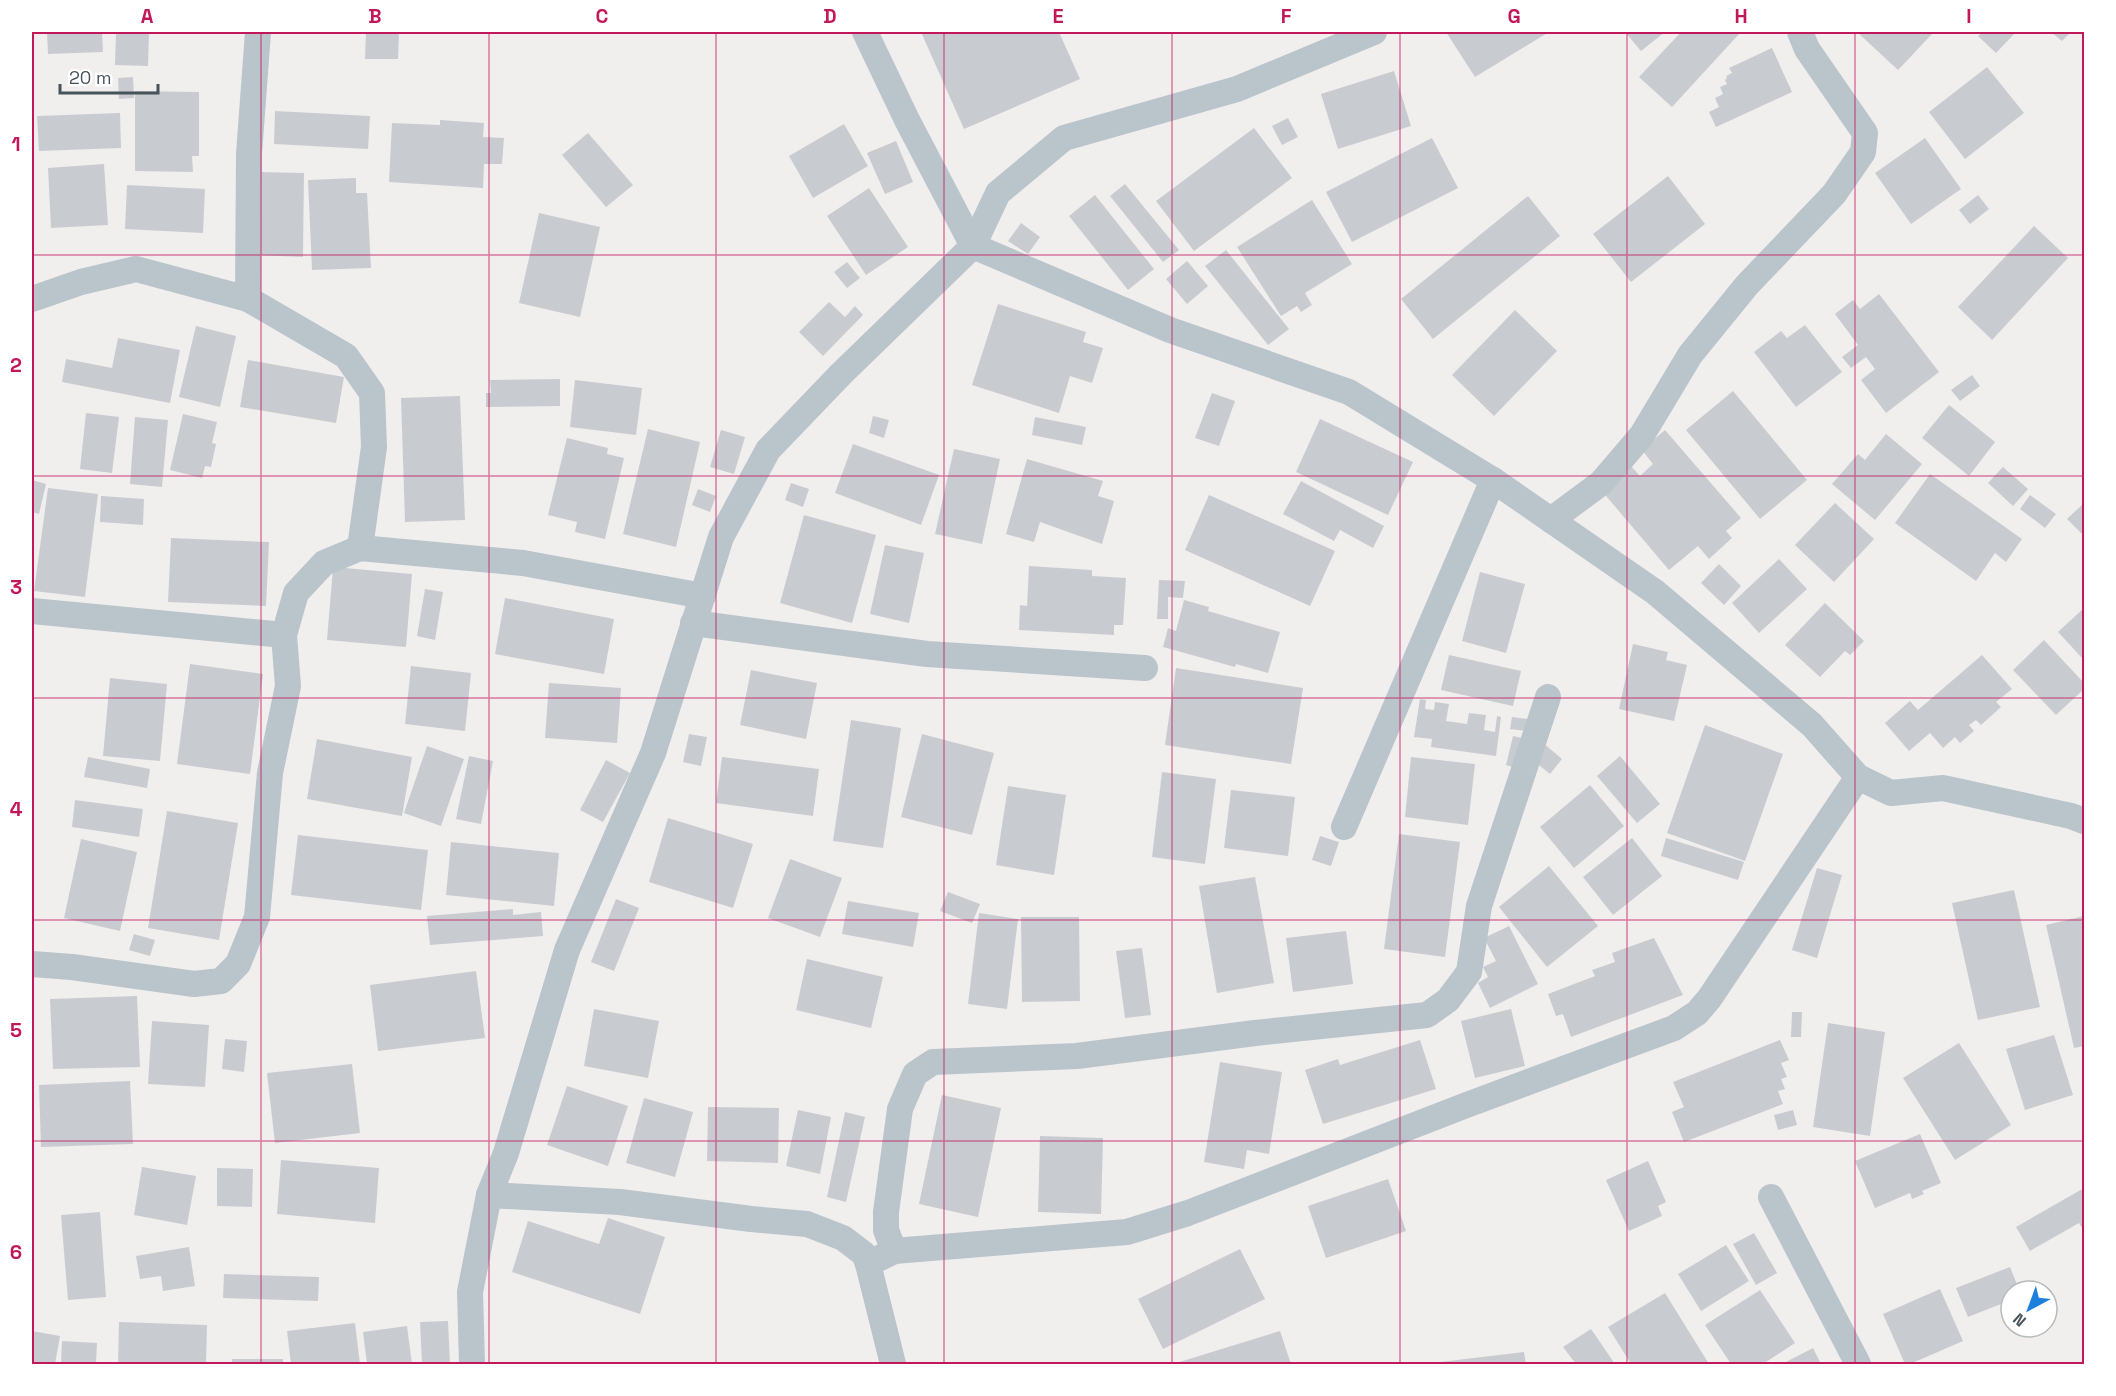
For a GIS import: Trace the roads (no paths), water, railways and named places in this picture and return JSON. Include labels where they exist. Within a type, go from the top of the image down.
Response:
[{"type":"street","points":[[248,299],[249,154],[258,32]]},
{"type":"street","points":[[865,32],[907,120],[973,246],[1170,330],[1348,392],[1493,480],[1655,592],[1812,725],[1858,777],[1891,793],[1943,788],[2085,821]]},
{"type":"street","points":[[472,1365],[470,1292],[489,1195],[506,1153],[567,950],[653,753],[721,537],[768,450],[841,374],[973,246],[998,193],[1064,138],[1237,89],[1374,32]]},
{"type":"street","points":[[1551,520],[1601,483],[1642,435],[1690,355],[1748,285],[1834,194],[1863,152],[1865,133],[1807,49],[1800,32]]},
{"type":"street","points":[[32,299],[81,282],[136,269],[248,299],[346,356],[372,393],[374,447],[360,548]]},
{"type":"street","points":[[1344,827],[1493,480]]},
{"type":"street","points":[[32,964],[72,967],[194,984],[221,981],[238,964],[257,917],[270,773],[288,686],[284,635],[296,593],[324,563],[360,548],[524,563],[703,596]]},
{"type":"street","points":[[32,611],[284,635]]},
{"type":"street","points":[[693,623],[927,654],[1145,668]]},
{"type":"street","points":[[894,1251],[886,1230],[886,1212],[900,1109],[915,1074],[933,1062],[1077,1056],[1255,1033],[1402,1019],[1427,1015],[1448,1000],[1469,972],[1479,906],[1548,697]]},
{"type":"street","points":[[868,1264],[894,1251],[1127,1232],[1188,1213],[1464,1106],[1674,1028],[1697,1012],[1709,999],[1858,777]]},
{"type":"street","points":[[489,1195],[620,1202],[807,1224],[843,1238],[864,1254],[868,1264],[893,1365]]},
{"type":"street","points":[[1771,1197],[1858,1365]]}]
